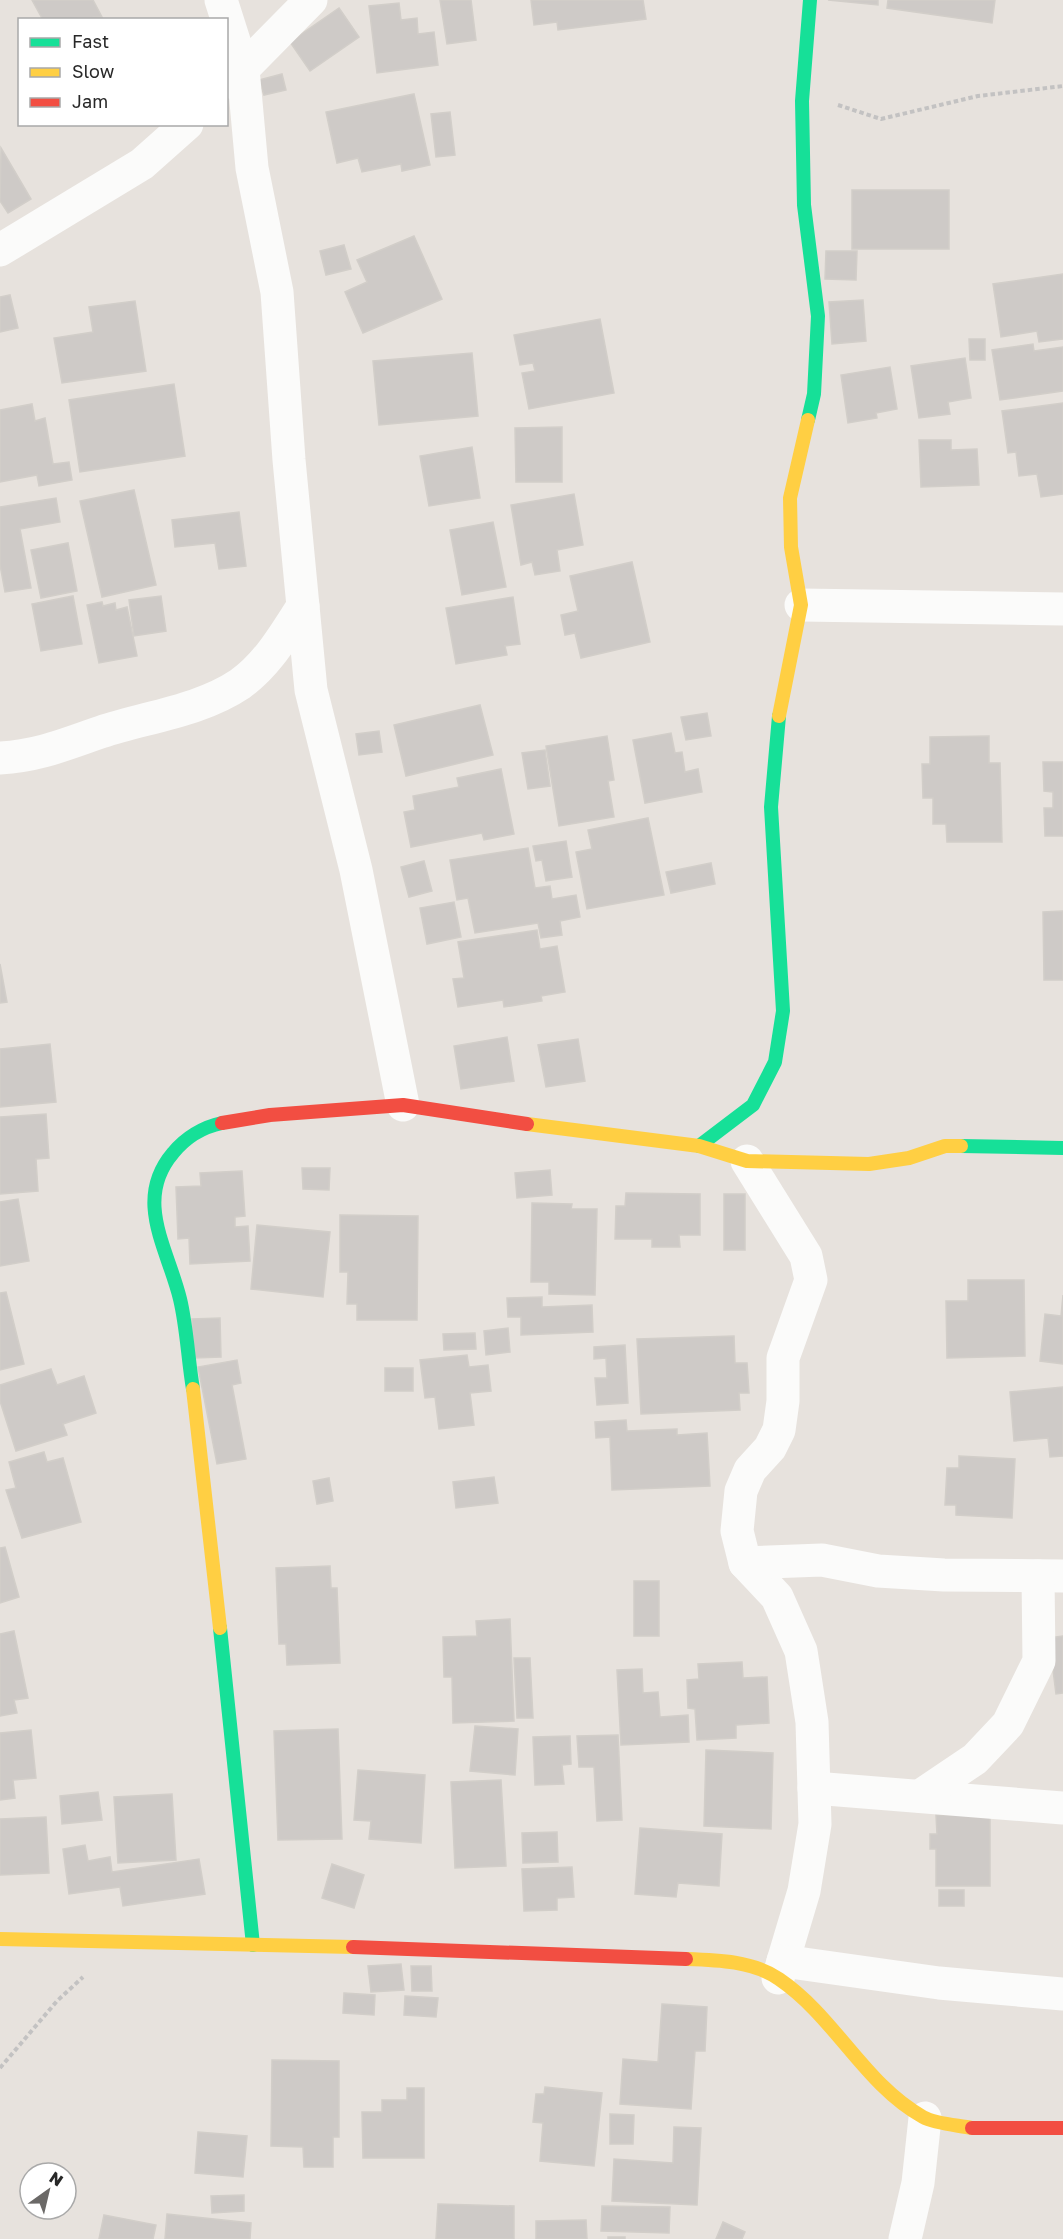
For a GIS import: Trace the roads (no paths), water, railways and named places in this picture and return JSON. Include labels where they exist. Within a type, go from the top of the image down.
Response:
[{"type":"street","points":[[220,0],[224,18]]},
{"type":"street","points":[[235,77],[311,0]]},
{"type":"street","points":[[699,1146],[753,1105],[775,1062],[783,1011],[771,807],[777,723],[801,605],[790,547],[790,498],[814,394],[818,316],[804,205],[803,71],[810,0]]},
{"type":"street","points":[[228,41],[277,292],[311,690],[356,870],[404,1105]]},
{"type":"street","points":[[0,250],[142,164],[185,126]]},
{"type":"street","points":[[801,605],[1063,609]]},
{"type":"street","points":[[0,758],[60,748],[102,731],[180,711],[238,685],[267,661],[303,606]]},
{"type":"street","points":[[253,1945],[201,1450],[180,1299],[160,1242],[153,1196],[160,1167],[184,1140],[214,1125],[270,1115],[404,1105],[592,1134],[699,1146],[747,1161],[869,1164],[909,1158],[945,1146],[1063,1148]]},
{"type":"street","points":[[747,1161],[806,1256],[811,1280],[783,1358],[783,1401],[779,1430],[770,1448],[750,1470],[741,1491],[737,1531],[745,1563],[777,1597],[801,1651],[812,1722],[815,1824],[804,1891],[780,1970]]},
{"type":"street","points":[[745,1563],[822,1560],[878,1571],[944,1575],[1051,1576],[1039,1661],[1008,1724],[975,1760],[920,1796]]},
{"type":"street","points":[[814,1788],[1063,1808]]},
{"type":"street","points":[[0,1939],[721,1960],[780,1970],[1063,1994]]},
{"type":"street","points":[[780,1970],[885,2090],[925,2118],[976,2129],[1063,2128]]},
{"type":"street","points":[[905,2239],[918,2183],[925,2118]]}]
